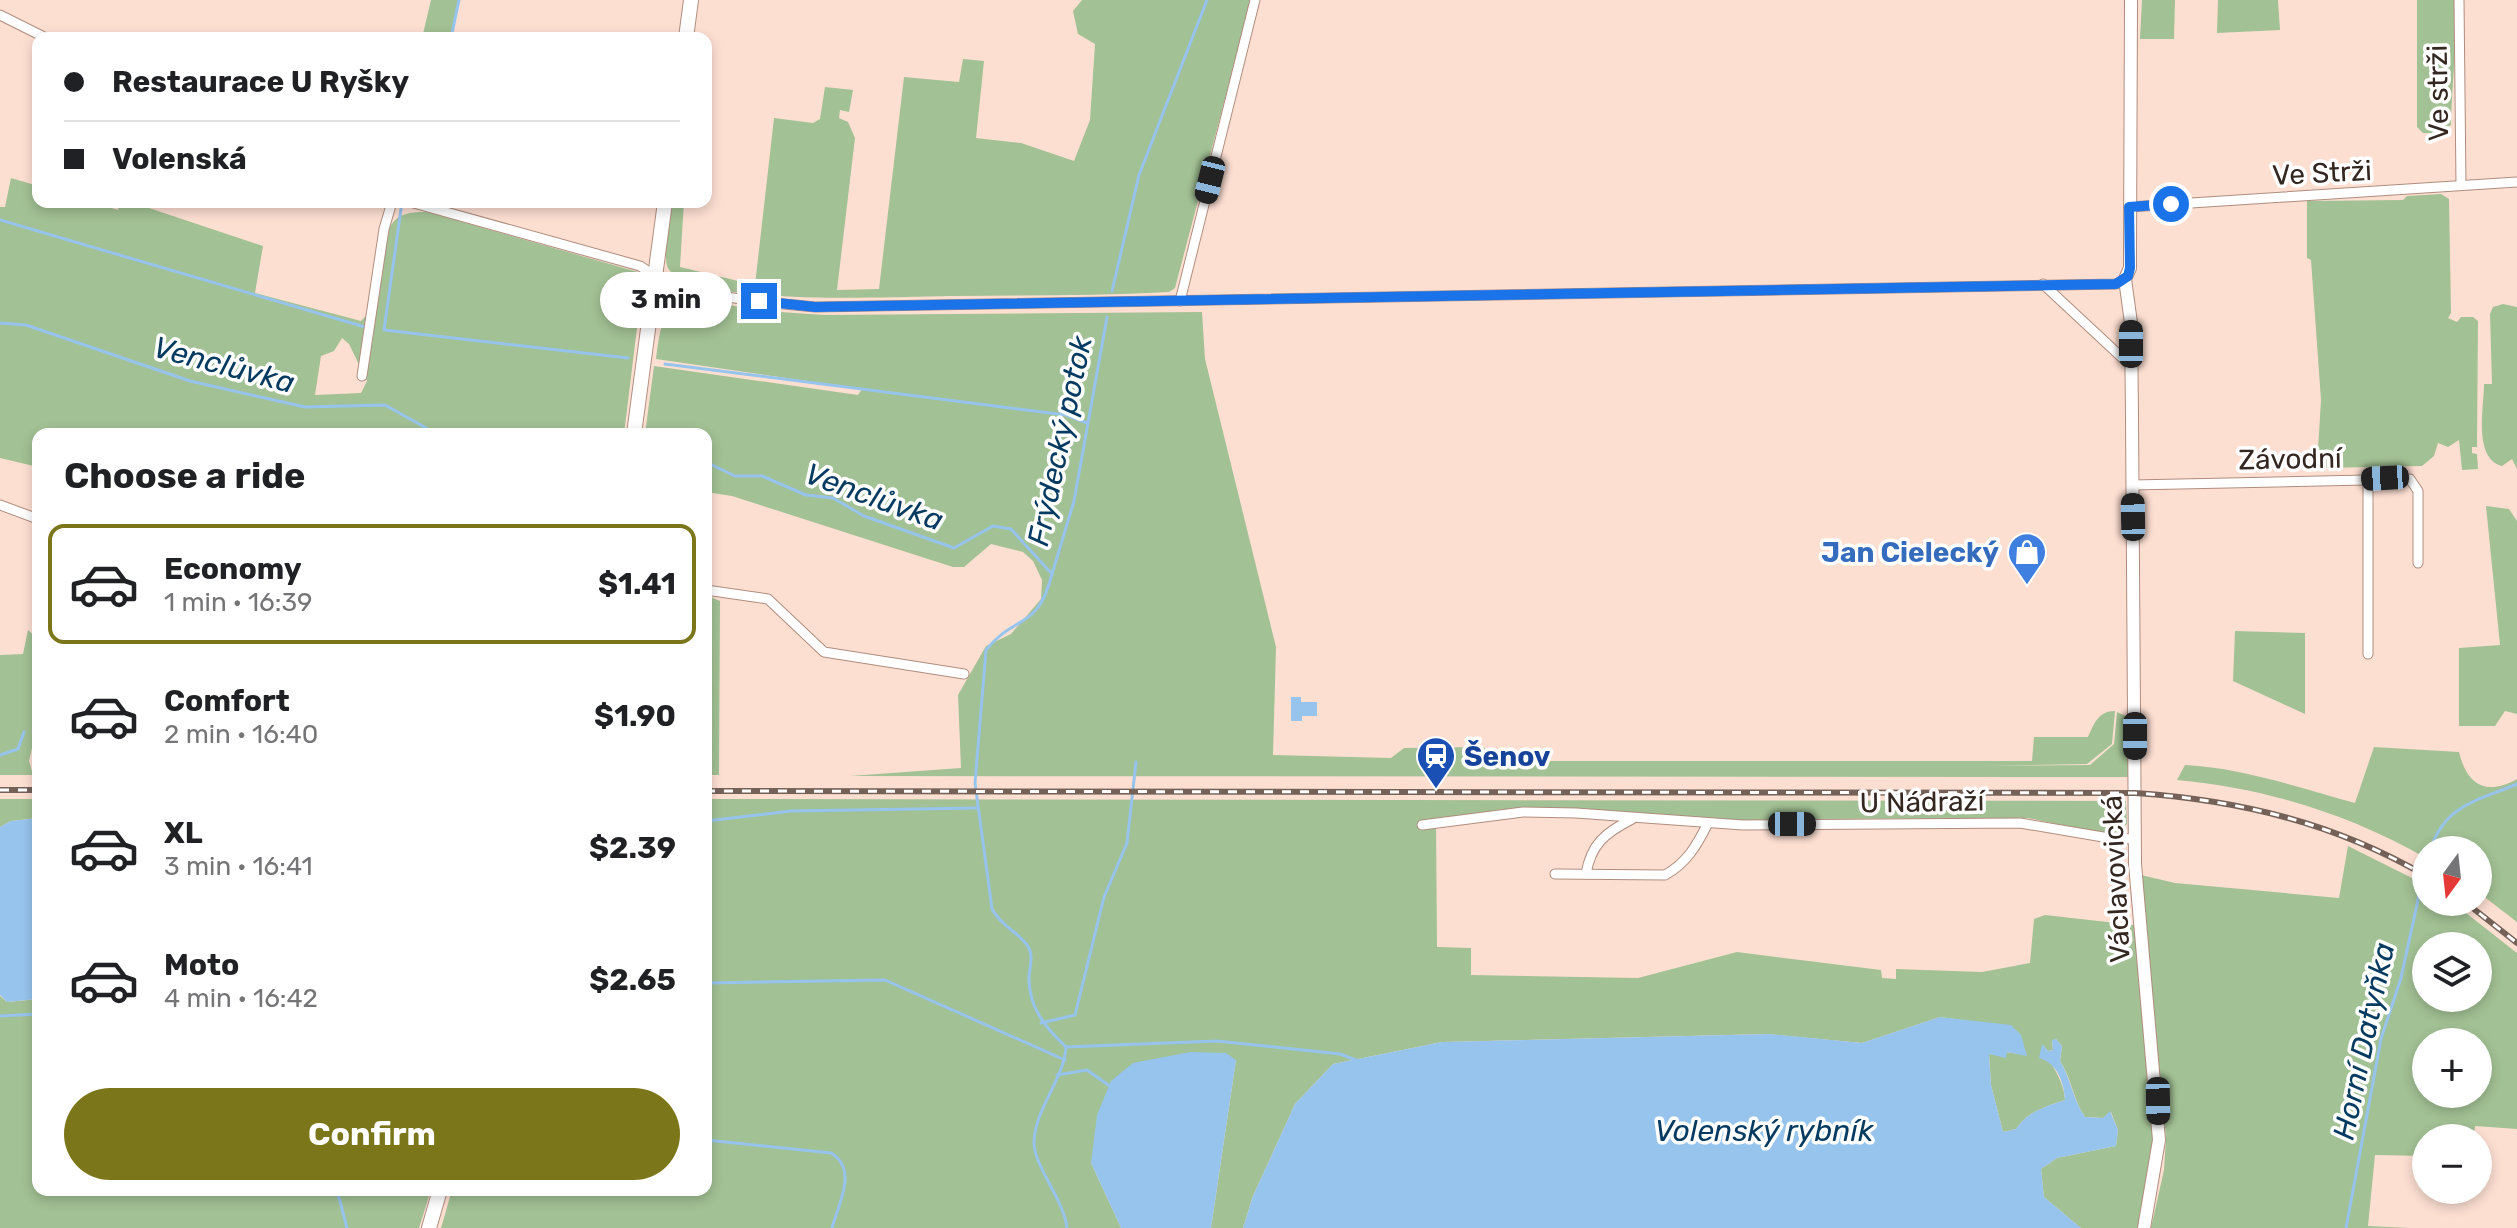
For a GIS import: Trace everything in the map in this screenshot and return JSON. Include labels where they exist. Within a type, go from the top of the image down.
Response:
[{"type":"main road","points":[[687,32],[691,0]]},
{"type":"main road","points":[[635,428],[664,208]]},
{"type":"main road","points":[[429,1228],[438,1196]]},
{"type":"street","points":[[1180,301],[1255,0]]},
{"type":"street","name":"Václavovická","points":[[2131,0],[2130,268],[2125,279],[2131,323],[2135,839],[2159,1114],[2159,1140],[2144,1228]]},
{"type":"street","name":"Ve strži","points":[[2459,0],[2461,185]]},
{"type":"street","points":[[0,15],[34,32]]},
{"type":"street","name":"Ve Strži","points":[[2129,207],[2517,182]]},
{"type":"street","points":[[362,376],[384,229],[390,208]]},
{"type":"street","points":[[432,208],[640,266],[655,277],[731,298],[815,307],[2116,284],[2125,279]]},
{"type":"street","points":[[2043,284],[2131,366]]},
{"type":"street","points":[[652,302],[693,288]]},
{"type":"street","name":"Závodní","points":[[2132,485],[2403,477],[2415,482],[2418,563]]},
{"type":"street","points":[[2368,479],[2368,654]]},
{"type":"street","points":[[0,505],[32,517]]},
{"type":"street","points":[[712,591],[768,599],[815,647],[828,653],[964,674]]},
{"type":"street","name":"U Nádraží","points":[[1422,825],[1523,812],[1708,823],[2020,823],[2109,838],[2135,839]]},
{"type":"street","points":[[1586,874],[1592,848],[1614,828],[1632,819]]},
{"type":"street","points":[[1555,874],[1665,875],[1678,867],[1695,848],[1708,823]]},
{"type":"green space","points":[[431,0],[459,0],[451,32],[423,32]]},
{"type":"green space","points":[[1082,0],[1251,0],[1175,288],[1169,292],[802,297],[716,289],[685,281],[668,268],[666,246],[672,208],[684,208],[680,267],[755,285],[774,118],[813,123],[820,119],[825,87],[853,90],[849,112],[840,110],[839,118],[848,122],[855,138],[837,290],[879,289],[904,77],[959,82],[963,59],[984,61],[976,138],[1021,143],[1074,161],[1090,120],[1095,44],[1078,34],[1073,11]]},
{"type":"green space","points":[[2142,0],[2175,0],[2174,39],[2140,39]]},
{"type":"green space","points":[[2218,0],[2278,0],[2280,30],[2217,33]]},
{"type":"green space","points":[[2417,0],[2456,0],[2451,125],[2435,133],[2423,133],[2417,127]]},
{"type":"green space","points":[[11,178],[32,184],[32,208],[149,208],[263,246],[255,293],[361,321],[377,304],[388,231],[395,220],[409,213],[427,212],[638,272],[643,279],[625,428],[32,428],[32,466],[0,458],[0,207],[5,207]],"holes":[[[342,338],[349,344],[367,381],[361,393],[315,395],[321,356],[334,351]]]},
{"type":"green space","points":[[2441,194],[2449,199],[2451,313],[2448,318],[2457,322],[2461,317],[2473,317],[2478,321],[2477,447],[2472,447],[2472,453],[2477,454],[2478,469],[2462,470],[2459,440],[2448,447],[2438,443],[2434,456],[2422,466],[2324,468],[2318,450],[2321,400],[2311,260],[2307,258],[2307,201],[2403,200],[2407,196]]},
{"type":"green space","points":[[690,299],[753,310],[824,315],[1202,312],[1205,359],[1276,647],[1273,755],[1391,758],[1404,748],[1483,747],[1502,761],[2032,761],[2034,737],[2088,737],[2104,713],[2115,711],[2112,744],[2087,764],[1980,766],[2090,765],[2114,744],[2117,712],[2128,717],[2128,777],[850,776],[961,768],[958,695],[986,646],[1011,634],[1041,599],[1042,580],[1033,561],[1023,552],[991,544],[964,567],[953,567],[732,496],[712,493],[712,428],[646,428],[654,366],[858,395],[862,389],[656,359],[666,316],[679,303]]},
{"type":"green space","points":[[2503,304],[2517,307],[2517,469],[2512,459],[2502,466],[2493,461],[2487,453],[2482,431],[2484,384],[2492,384],[2490,314],[2493,307]]},
{"type":"green space","points":[[2486,506],[2509,509],[2517,521],[2517,714],[2505,711],[2495,726],[2459,726],[2459,648],[2500,645]]},
{"type":"green space","points":[[712,598],[720,601],[719,775],[712,775]]},
{"type":"green space","points":[[28,630],[32,634],[32,748],[29,761],[32,775],[0,775],[0,655],[23,654]]},
{"type":"green space","points":[[2235,631],[2305,633],[2305,714],[2233,681]]},
{"type":"green space","points":[[2374,747],[2459,752],[2467,773],[2480,785],[2488,787],[2517,779],[2517,922],[2492,903],[2492,836],[2412,836],[2412,850],[2367,828],[2306,806],[2242,789],[2177,780],[2185,765],[2207,767],[2271,780],[2355,803]]},
{"type":"green space","points":[[0,799],[32,799],[32,819],[11,821],[0,827]]},
{"type":"green space","points":[[712,799],[2126,801],[2127,824],[2116,833],[2098,833],[2028,818],[1790,819],[1752,822],[1553,809],[1436,821],[1437,947],[1471,948],[1471,975],[1638,978],[1737,952],[1881,970],[1882,978],[1896,979],[1896,969],[1982,972],[2030,963],[2034,919],[2045,915],[2134,925],[2151,1075],[2154,1146],[2138,1228],[2081,1228],[2044,1197],[2041,1169],[2057,1158],[2116,1146],[2118,1130],[2111,1112],[2103,1118],[2085,1117],[2060,1061],[2062,1046],[2056,1039],[2052,1041],[2053,1050],[2048,1051],[2043,1045],[2062,1085],[2065,1100],[2038,1110],[2016,1129],[2003,1132],[1991,1085],[1989,1054],[2006,1057],[2006,1052],[2026,1055],[2024,1048],[1969,1021],[1940,1017],[1862,1043],[1768,1034],[1442,1042],[1333,1064],[1295,1104],[1253,1196],[1243,1228],[1211,1228],[1236,1060],[1091,1163],[1121,1228],[441,1228],[450,1196],[712,1196]]},
{"type":"green space","points":[[2348,846],[2412,878],[2412,916],[2470,916],[2490,932],[2412,932],[2412,1012],[2492,1012],[2492,933],[2517,953],[2517,1129],[2492,1127],[2492,1124],[2412,1124],[2412,1156],[2375,1155],[2368,1226],[2410,1228],[2151,1228],[2164,1170],[2166,1138],[2141,875],[2175,883],[2339,898]]},
{"type":"green space","points":[[0,996],[7,1002],[32,1000],[32,1196],[429,1196],[419,1228],[0,1228]]},
{"type":"water","points":[[1291,697],[1301,697],[1301,702],[1317,702],[1317,716],[1302,716],[1302,721],[1291,721]]},
{"type":"water","points":[[32,819],[32,1000],[7,1002],[0,995],[0,827],[11,821]]},
{"type":"water","name":"Volenský rybník","points":[[1940,1017],[2011,1025],[2021,1035],[2027,1056],[2007,1052],[2006,1058],[1989,1054],[1991,1085],[2003,1132],[2016,1129],[2038,1110],[2065,1100],[2058,1074],[2051,1064],[2039,1058],[2042,1044],[2048,1051],[2053,1050],[2052,1040],[2056,1039],[2062,1046],[2060,1061],[2085,1117],[2103,1118],[2110,1111],[2118,1130],[2116,1146],[2057,1158],[2041,1169],[2044,1197],[2081,1228],[1243,1228],[1253,1196],[1295,1104],[1333,1064],[1442,1042],[1769,1034],[1862,1043]]},
{"type":"water","points":[[1190,1052],[1226,1053],[1236,1060],[1211,1228],[1121,1228],[1091,1163],[1097,1115],[1111,1081],[1133,1063]]},
{"type":"waterway","points":[[452,32],[459,0]]},
{"type":"waterway","name":"Frýdecký potok","points":[[1112,291],[1139,175],[1207,0]]},
{"type":"waterway","points":[[401,208],[384,330],[628,358]]},
{"type":"waterway","points":[[0,220],[365,327]]},
{"type":"waterway","name":"Frýdecký potok","points":[[1052,574],[1074,501],[1107,317]]},
{"type":"waterway","name":"Venclůvka","points":[[0,323],[26,325],[190,381],[305,407],[385,405],[426,428]]},
{"type":"waterway","points":[[665,364],[1066,415],[1087,423]]},
{"type":"waterway","name":"Venclůvka","points":[[712,465],[735,476],[762,476],[806,495],[833,498],[864,516],[954,548],[993,526],[1011,529],[1052,574],[1040,605],[1033,614],[1007,630],[986,650],[975,783],[992,909],[1029,949],[1031,997],[1045,1024],[1066,1047],[1034,1141],[1038,1161],[1065,1217],[1067,1228]]},
{"type":"waterway","points":[[0,755],[18,749],[24,732]]},
{"type":"waterway","points":[[1041,1023],[1075,1015],[1104,897],[1127,843],[1136,762]]},
{"type":"waterway","name":"Horní Datyňka","points":[[2437,836],[2444,823],[2464,806],[2517,784]]},
{"type":"waterway","points":[[712,820],[791,811],[977,808]]},
{"type":"waterway","name":"Horní Datyňka","points":[[2346,1228],[2381,1039],[2401,978],[2414,916]]},
{"type":"waterway","points":[[712,983],[885,980],[1065,1060]]},
{"type":"waterway","points":[[0,1016],[32,1014]]},
{"type":"waterway","points":[[1066,1047],[1217,1041],[1340,1054],[1356,1060]]},
{"type":"waterway","points":[[1057,1075],[1087,1070],[1111,1087]]},
{"type":"waterway","points":[[712,1141],[831,1153],[844,1168],[845,1177],[832,1228]]},
{"type":"waterway","points":[[339,1196],[347,1228]]},
{"type":"railway","points":[[0,790],[32,790]]},
{"type":"railway","points":[[712,791],[2135,793],[2212,801],[2285,817],[2357,842],[2412,869]]},
{"type":"railway","points":[[2483,916],[2517,943]]},
{"type":"place","name":"Jan Cielecký","points":[[2027,586]]},
{"type":"place","name":"Šenov","points":[[1436,790]]},
{"type":"route","points":[[759,301],[815,307],[1337,295],[2116,284],[2128,276],[2130,268],[2129,207],[2171,204]]}]
